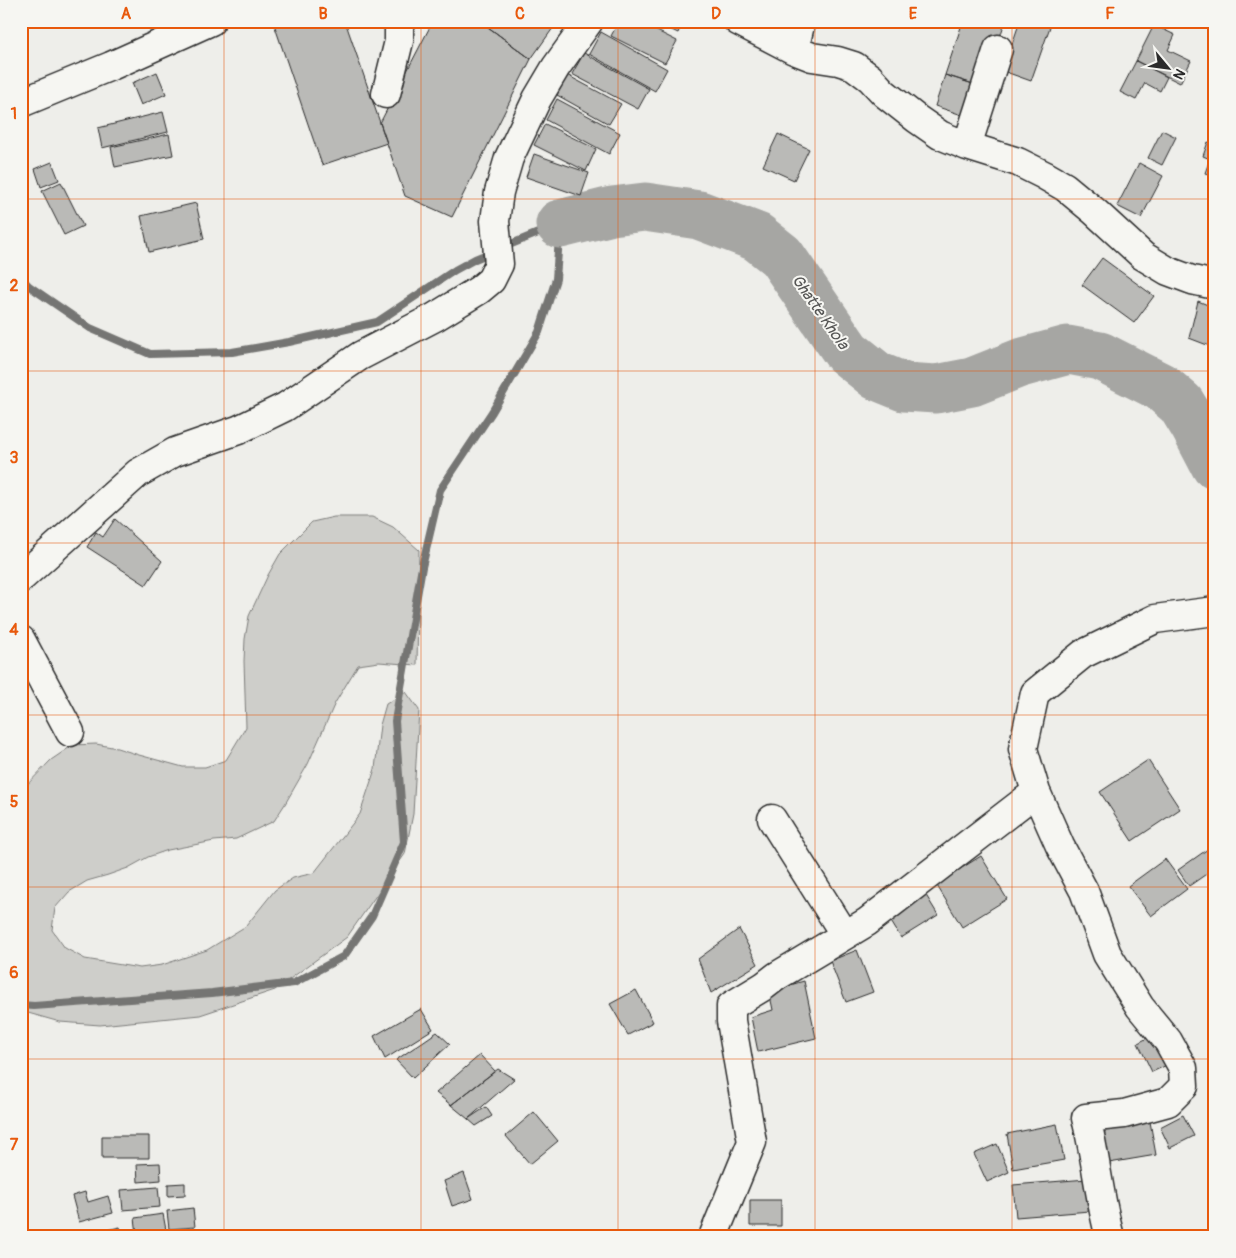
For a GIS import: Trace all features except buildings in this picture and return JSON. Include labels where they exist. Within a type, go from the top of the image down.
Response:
[{"type":"street","points":[[21,103],[111,66],[211,21]]},
{"type":"street","points":[[386,94],[399,41],[399,21]]},
{"type":"street","points":[[21,578],[138,473],[175,452],[238,430],[285,407],[360,356],[435,317],[480,290],[491,280],[498,264],[495,221],[499,192],[510,158],[537,99],[589,21]]},
{"type":"street","points":[[738,21],[794,50],[812,57],[838,60],[854,66],[870,78],[884,93],[940,135],[967,146],[1018,162],[1044,175],[1065,187],[1143,256],[1168,271],[1192,280],[1215,285]]},
{"type":"street","points":[[794,50],[801,21]]},
{"type":"street","points":[[967,146],[998,49]]},
{"type":"street","points":[[1110,1237],[1086,1118],[1124,1114],[1168,1102],[1184,1086],[1182,1068],[1168,1041],[1140,1008],[1108,954],[1084,891],[1060,846],[1036,792],[1023,749],[1036,693],[1083,654],[1155,619],[1215,611]]},
{"type":"street","points":[[21,640],[70,732]]},
{"type":"street","points":[[713,1237],[752,1142],[731,1021],[732,1006],[777,976],[867,922],[1036,792]]},
{"type":"street","points":[[772,819],[845,935]]},
{"type":"shaded area","points":[[334,517],[372,517],[393,527],[419,550],[417,665],[379,662],[358,665],[335,703],[308,764],[274,821],[236,839],[214,841],[168,850],[148,857],[128,868],[87,881],[69,892],[55,908],[52,930],[65,948],[85,959],[140,968],[162,965],[207,950],[246,926],[275,890],[293,878],[314,873],[360,814],[375,769],[380,725],[386,704],[406,692],[419,710],[413,814],[405,854],[347,937],[275,990],[200,1015],[100,1025],[60,1022],[21,1011],[21,791],[51,760],[73,745],[96,744],[117,748],[183,767],[205,767],[226,760],[246,727],[244,661],[249,616],[280,554],[312,522]]},
{"type":"waterway","name":"Ghatte Khola","points":[[560,224],[612,211],[645,207],[699,215],[757,237],[781,256],[847,352],[877,376],[904,387],[936,389],[972,382],[1020,363],[1068,350],[1100,356],[1161,387],[1181,404],[1215,465]]},
{"type":"waterway","points":[[21,278],[29,286],[90,328],[150,354],[232,352],[289,342],[377,322],[455,270],[475,259],[560,224],[556,279],[539,332],[492,412],[440,490],[422,567],[395,721],[404,842],[372,916],[344,956],[294,983],[212,993],[34,1006],[21,1005]]}]
